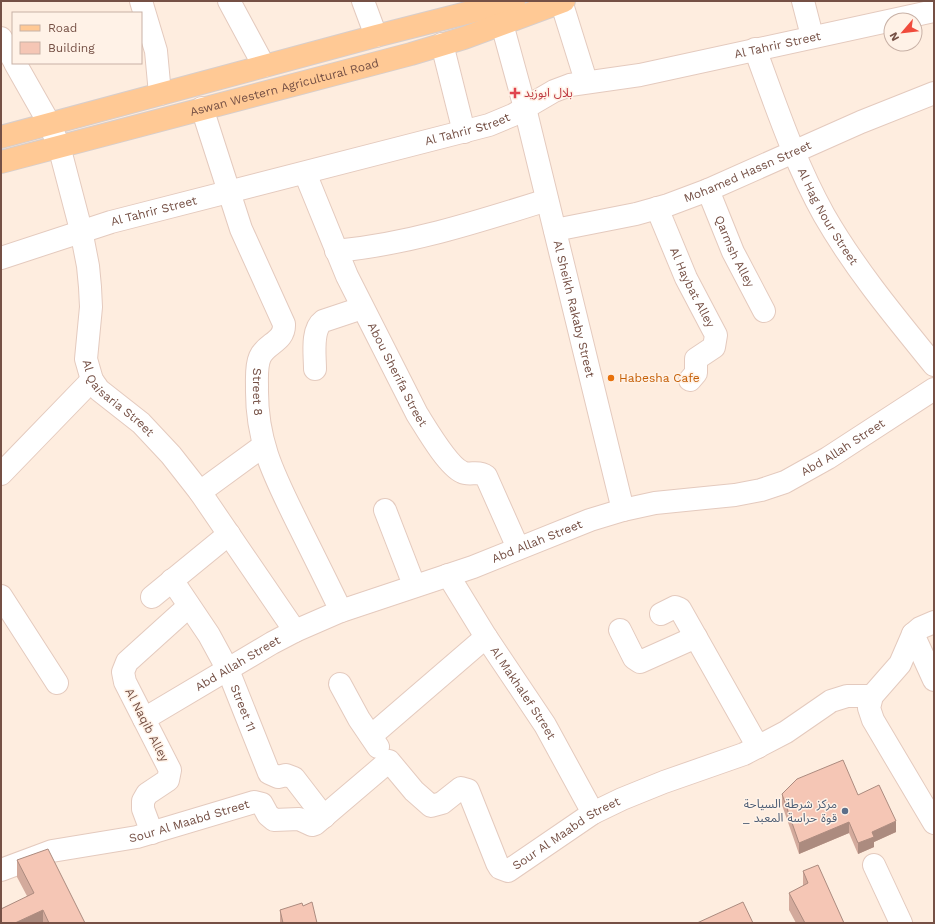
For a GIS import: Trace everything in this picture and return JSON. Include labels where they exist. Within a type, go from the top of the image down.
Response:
[{"type":"main road","name":"Aswan Western Agricultural Road","points":[[1,137],[376,36],[514,1]]},
{"type":"main road","name":"Aswan Western Agricultural Road","points":[[1,162],[373,64],[442,44],[502,24],[562,1]]},
{"type":"street","points":[[140,1],[151,29],[156,51],[160,94]]},
{"type":"street","points":[[230,1],[264,66]]},
{"type":"street","points":[[363,1],[376,36]]},
{"type":"street","points":[[562,1],[586,81]]},
{"type":"street","points":[[803,1],[812,36]]},
{"type":"street","name":"Al Tahrir Street","points":[[1,258],[81,230],[464,132],[495,122],[525,108],[554,91],[586,81],[640,75],[812,36],[934,11]]},
{"type":"street","name":"Al Sheikh Rakaby Street","points":[[502,24],[525,108],[623,510]]},
{"type":"street","points":[[1,38],[12,57]]},
{"type":"street","points":[[442,44],[464,132]]},
{"type":"street","name":"Al Hag Nour Street","points":[[755,49],[794,151],[824,215],[847,252],[880,298],[934,365]]},
{"type":"street","name":"Al Qaisaria Street","points":[[16,64],[50,123],[59,146],[81,230],[88,266],[90,287],[90,314],[86,359],[92,380],[99,390],[141,423],[156,437],[200,492],[295,631]]},
{"type":"street","name":"Mohamed Hassn Street","points":[[555,230],[604,221],[657,208],[708,190],[894,108],[934,93]]},
{"type":"street","name":"Street 8","points":[[202,108],[241,229],[284,324],[283,334],[263,352],[258,363],[257,409],[263,446],[275,478],[341,611]]},
{"type":"street","name":"Abou Sherifa Street","points":[[305,173],[336,251],[362,308],[417,414],[441,450],[459,470],[469,474],[479,472],[486,476],[518,548]]},
{"type":"street","name":"Qarmsh Alley","points":[[708,190],[733,252],[764,311]]},
{"type":"street","points":[[336,251],[370,248],[433,235],[547,200]]},
{"type":"street","name":"Al Haybat Alley","points":[[657,208],[686,278],[716,335],[716,344],[714,347],[696,360],[696,373],[690,380]]},
{"type":"street","points":[[315,368],[316,331],[318,325],[323,321],[362,308]]},
{"type":"street","points":[[1,474],[92,380]]},
{"type":"street","name":"Abd Allah Street","points":[[144,720],[295,631],[341,611],[414,585],[448,576],[590,520],[623,510],[656,503],[736,495],[761,490],[785,482],[828,458],[934,389]]},
{"type":"street","points":[[200,492],[263,446]]},
{"type":"street","points":[[385,510],[414,585]]},
{"type":"street","points":[[152,597],[228,534]]},
{"type":"street","name":"Al Makhalef Street","points":[[448,576],[486,637],[545,725],[593,814]]},
{"type":"street","name":"Street 11","points":[[172,580],[209,636],[228,670],[269,773],[278,777],[286,775],[294,778],[324,817]]},
{"type":"street","points":[[1,596],[57,682]]},
{"type":"street","name":"Al Naqib Alley","points":[[152,833],[142,805],[143,801],[147,794],[168,780],[170,773],[125,682],[123,672],[127,662],[189,606]]},
{"type":"street","points":[[661,614],[675,608],[680,610],[758,748]]},
{"type":"street","points":[[934,622],[920,628],[913,634],[900,664],[872,696],[869,708],[873,720],[934,823]]},
{"type":"street","points":[[620,630],[634,658],[640,662],[696,637]]},
{"type":"street","points":[[913,634],[934,680]]},
{"type":"street","points":[[371,736],[486,637]]},
{"type":"street","points":[[340,684],[371,736],[389,761]]},
{"type":"street","name":"Sour Al Maabd Street","points":[[1,870],[16,863],[52,851],[106,843],[152,833],[254,802],[262,804],[268,815],[274,820],[299,819],[312,825],[324,817],[389,761],[414,791],[431,806],[442,804],[461,788],[468,790],[497,863],[504,870],[513,869],[593,814],[642,791],[758,748],[786,732],[831,701],[847,696],[872,696]]},
{"type":"street","points":[[874,865],[901,923]]},
{"type":"building","points":[[843,760],[858,795],[879,785],[896,821],[872,832],[874,837],[858,843],[849,822],[799,843],[782,794],[797,779]]},
{"type":"building","points":[[48,849],[85,923],[49,923],[43,910],[15,923],[1,923],[1,909],[34,893],[17,860]]},
{"type":"building","points":[[818,865],[844,923],[805,923],[789,893],[808,883],[803,871]]},
{"type":"building","points":[[312,902],[317,923],[283,923],[280,910],[302,903],[303,906]]},
{"type":"building","points":[[743,902],[753,923],[697,923]]},
{"type":"place","name":"بلال ابوزيد","points":[[515,93]]},
{"type":"place","name":"Habesha Cafe","points":[[611,378]]},
{"type":"place","name":"مركز شرطة السياحة _ قوة حراسة المعبد","points":[[845,811]]}]
